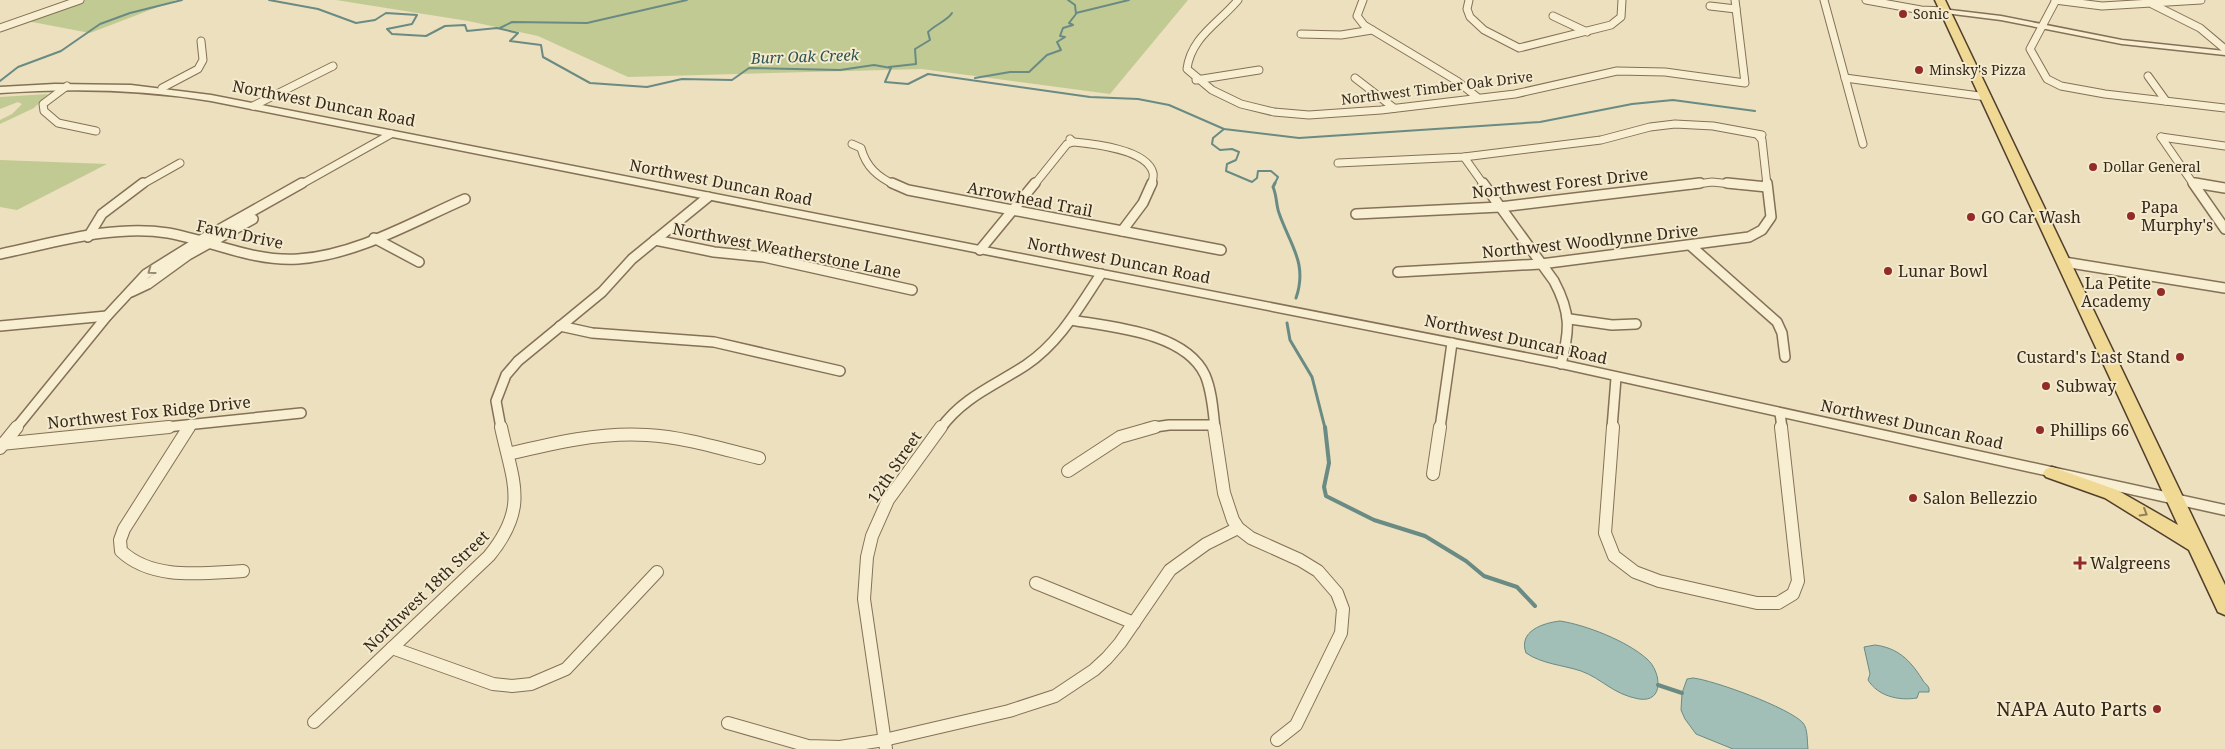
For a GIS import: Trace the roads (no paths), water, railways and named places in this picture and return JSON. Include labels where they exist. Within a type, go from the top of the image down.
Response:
[{"type":"main road","points":[[1943,5],[2225,607]]},
{"type":"main road","points":[[2052,473],[2111,494],[2197,546]]},
{"type":"street","points":[[0,28],[80,0]]},
{"type":"street","points":[[1238,0],[1229,11],[1212,24],[1190,51],[1187,58],[1187,69],[1196,80],[1259,70]]},
{"type":"street","points":[[1363,0],[1357,16],[1372,30],[1457,81],[1477,97]]},
{"type":"street","points":[[1469,0],[1466,7],[1467,13],[1474,23],[1520,48],[1603,28],[1618,21],[1622,14],[1622,0]]},
{"type":"street","points":[[1710,6],[1736,9],[1735,0]]},
{"type":"street","points":[[1824,0],[1863,144]]},
{"type":"street","points":[[1866,0],[1933,12],[1943,5],[2117,41],[2225,53]]},
{"type":"street","points":[[2201,0],[2102,6],[2055,0],[2030,49],[2043,74],[2051,83],[2062,88],[2225,108]]},
{"type":"street","points":[[2143,0],[2193,23],[2213,36],[2225,49]]},
{"type":"street","name":"Northwest Timber Oak Drive","points":[[1196,80],[1205,88],[1226,98],[1257,109],[1278,113],[1346,112],[1394,108],[1524,92],[1616,71],[1660,72],[1745,83],[1736,9]]},
{"type":"street","points":[[1553,16],[1587,32]]},
{"type":"street","points":[[1301,34],[1341,35],[1372,30]]},
{"type":"street","points":[[162,88],[198,69],[203,60],[201,41]]},
{"type":"street","points":[[253,106],[332,66]]},
{"type":"street","points":[[2148,76],[2166,101]]},
{"type":"street","points":[[1355,78],[1394,108]]},
{"type":"street","points":[[1845,78],[1987,97]]},
{"type":"street","name":"Northwest Duncan Road","points":[[0,90],[100,85],[162,88],[1560,364],[1616,378],[2225,510]]},
{"type":"street","points":[[67,86],[43,104],[44,111],[58,123],[96,131]]},
{"type":"street","points":[[1338,163],[1464,157],[1582,143],[1661,125],[1713,126],[1760,135],[1767,187]]},
{"type":"street","points":[[130,293],[134,284],[146,274],[199,240],[396,135]]},
{"type":"street","points":[[1,446],[107,316],[130,293],[209,243],[308,188],[396,135]]},
{"type":"street","points":[[2225,146],[2161,137],[2225,229]]},
{"type":"street","points":[[980,250],[1010,211],[1071,141],[1112,147],[1126,152],[1147,163],[1153,172],[1152,185],[1122,231]]},
{"type":"street","name":"Arrowhead Trail","points":[[852,144],[861,148],[865,160],[874,173],[887,182],[923,194],[1221,250]]},
{"type":"street","points":[[1464,157],[1554,281],[1565,301],[1570,319],[1560,364]]},
{"type":"street","points":[[88,237],[91,226],[114,204],[180,162]]},
{"type":"street","name":"Northwest Forest Drive","points":[[1356,214],[1500,207],[1712,182],[1767,187]]},
{"type":"street","points":[[2193,183],[2225,188]]},
{"type":"street","points":[[298,186],[308,188]]},
{"type":"street","name":"Northwest Woodlynne Drive","points":[[1398,272],[1541,264],[1691,246],[1755,234],[1768,224],[1771,217],[1767,187]]},
{"type":"street","name":"Northwest 18th Street","points":[[314,722],[489,556],[509,528],[516,512],[516,499],[496,401],[506,375],[518,361],[602,292],[632,259],[708,197]]},
{"type":"street","name":"Fawn Drive","points":[[0,254],[88,237],[123,232],[149,231],[168,233],[269,258],[298,259],[345,250],[465,199]]},
{"type":"street","points":[[374,238],[419,262]]},
{"type":"street","name":"Northwest Weatherstone Lane","points":[[655,240],[714,252],[764,258],[912,290]]},
{"type":"street","points":[[1691,246],[1776,322],[1782,333],[1785,357]]},
{"type":"street","points":[[2064,262],[2225,288]]},
{"type":"street","name":"12th Street","points":[[885,745],[864,599],[867,557],[879,519],[894,492],[947,419],[975,394],[1041,354],[1071,320],[1101,274]]},
{"type":"street","points":[[0,326],[107,316]]},
{"type":"street","points":[[1570,319],[1612,325],[1636,324]]},
{"type":"street","points":[[1071,320],[1141,334],[1183,352],[1201,368],[1210,392],[1226,505],[1238,528],[1252,538],[1316,568],[1338,593],[1343,606],[1344,620],[1336,643],[1296,725],[1277,740]]},
{"type":"street","points":[[560,326],[592,333],[714,342],[840,371]]},
{"type":"street","points":[[1433,474],[1452,344]]},
{"type":"street","points":[[1616,378],[1605,533],[1614,556],[1635,572],[1659,581],[1757,603],[1778,603],[1792,594],[1798,582],[1780,413]]},
{"type":"street","name":"Northwest Fox Ridge Drive","points":[[1,446],[301,412]]},
{"type":"street","points":[[191,424],[124,529],[120,540],[121,551],[134,563],[163,571],[243,571]]},
{"type":"street","points":[[1068,471],[1103,445],[1134,430],[1153,426],[1214,425]]},
{"type":"street","points":[[508,454],[580,438],[634,434],[686,440],[759,458]]},
{"type":"street","points":[[728,723],[808,746],[885,745],[1054,696],[1094,670],[1120,643],[1153,591],[1170,570],[1206,544],[1238,528]]},
{"type":"street","points":[[392,648],[493,684],[512,686],[531,684],[566,669],[657,572]]},
{"type":"street","points":[[1036,583],[1134,623]]},
{"type":"water","points":[[1560,621],[1582,626],[1606,635],[1639,652],[1652,664],[1657,678],[1657,691],[1647,699],[1630,697],[1589,674],[1546,662],[1526,653],[1524,645],[1529,634],[1540,626]]},
{"type":"water","points":[[1875,645],[1890,649],[1903,656],[1928,686],[1929,692],[1919,692],[1917,698],[1903,699],[1883,694],[1877,690],[1868,680],[1870,674],[1864,647]]},
{"type":"water","points":[[1693,678],[1751,696],[1795,717],[1805,726],[1808,749],[1733,749],[1696,734],[1681,710],[1682,693],[1687,679]]},
{"type":"waterway","points":[[0,81],[18,67],[61,51],[100,24],[130,13],[182,0]]},
{"type":"waterway","name":"Burr Oak Creek","points":[[269,0],[318,9],[356,23],[375,20],[386,13],[417,15],[412,24],[387,29],[392,34],[426,36],[445,26],[465,25],[467,31],[497,28],[518,33],[510,41],[541,45],[543,57],[590,83],[647,87],[682,79],[732,80],[749,68],[840,70],[874,65],[891,68],[885,82],[908,84],[928,74],[1090,97],[1138,99],[1169,105],[1224,129]]},
{"type":"waterway","points":[[500,28],[512,22],[587,23],[687,0]]},
{"type":"waterway","points":[[975,78],[1010,72],[1029,72],[1047,55],[1061,50],[1057,42],[1065,37],[1060,36],[1063,28],[1073,25],[1069,23],[1076,14],[1075,5],[1068,0]]},
{"type":"waterway","points":[[1076,13],[1129,0]]},
{"type":"waterway","points":[[889,67],[916,64],[915,49],[930,40],[928,32],[952,13]]},
{"type":"waterway","points":[[1224,129],[1299,138],[1540,122],[1632,104],[1673,100],[1755,111]]},
{"type":"waterway","points":[[1224,129],[1213,138],[1212,144],[1220,150],[1232,149],[1239,152],[1236,160],[1227,164],[1226,171],[1252,182],[1257,178],[1258,171],[1271,171],[1278,177],[1273,187],[1278,210],[1299,264],[1299,286],[1296,298]]},
{"type":"waterway","points":[[1287,323],[1290,340],[1312,377],[1325,428]]},
{"type":"waterway","points":[[1325,427],[1329,463],[1324,487],[1326,496],[1374,520],[1425,536],[1466,561],[1484,576],[1517,587],[1535,606]]},
{"type":"waterway","points":[[1658,685],[1682,693]]},
{"type":"place","name":"Sonic","points":[[1903,14]]},
{"type":"place","name":"Minsky's Pizza","points":[[1919,70]]},
{"type":"place","name":"Dollar General","points":[[2093,167]]},
{"type":"place","name":"Papa Murphy's","points":[[2131,216]]},
{"type":"place","name":"GO Car Wash","points":[[1971,217]]},
{"type":"place","name":"Lunar Bowl","points":[[1888,271]]},
{"type":"place","name":"La Petite Academy","points":[[2161,292]]},
{"type":"place","name":"Custard's Last Stand","points":[[2180,357]]},
{"type":"place","name":"Subway","points":[[2046,386]]},
{"type":"place","name":"Phillips 66","points":[[2040,430]]},
{"type":"place","name":"Salon Bellezzio","points":[[1913,498]]},
{"type":"place","name":"Walgreens","points":[[2080,563]]},
{"type":"place","name":"NAPA Auto Parts","points":[[2157,709]]}]
